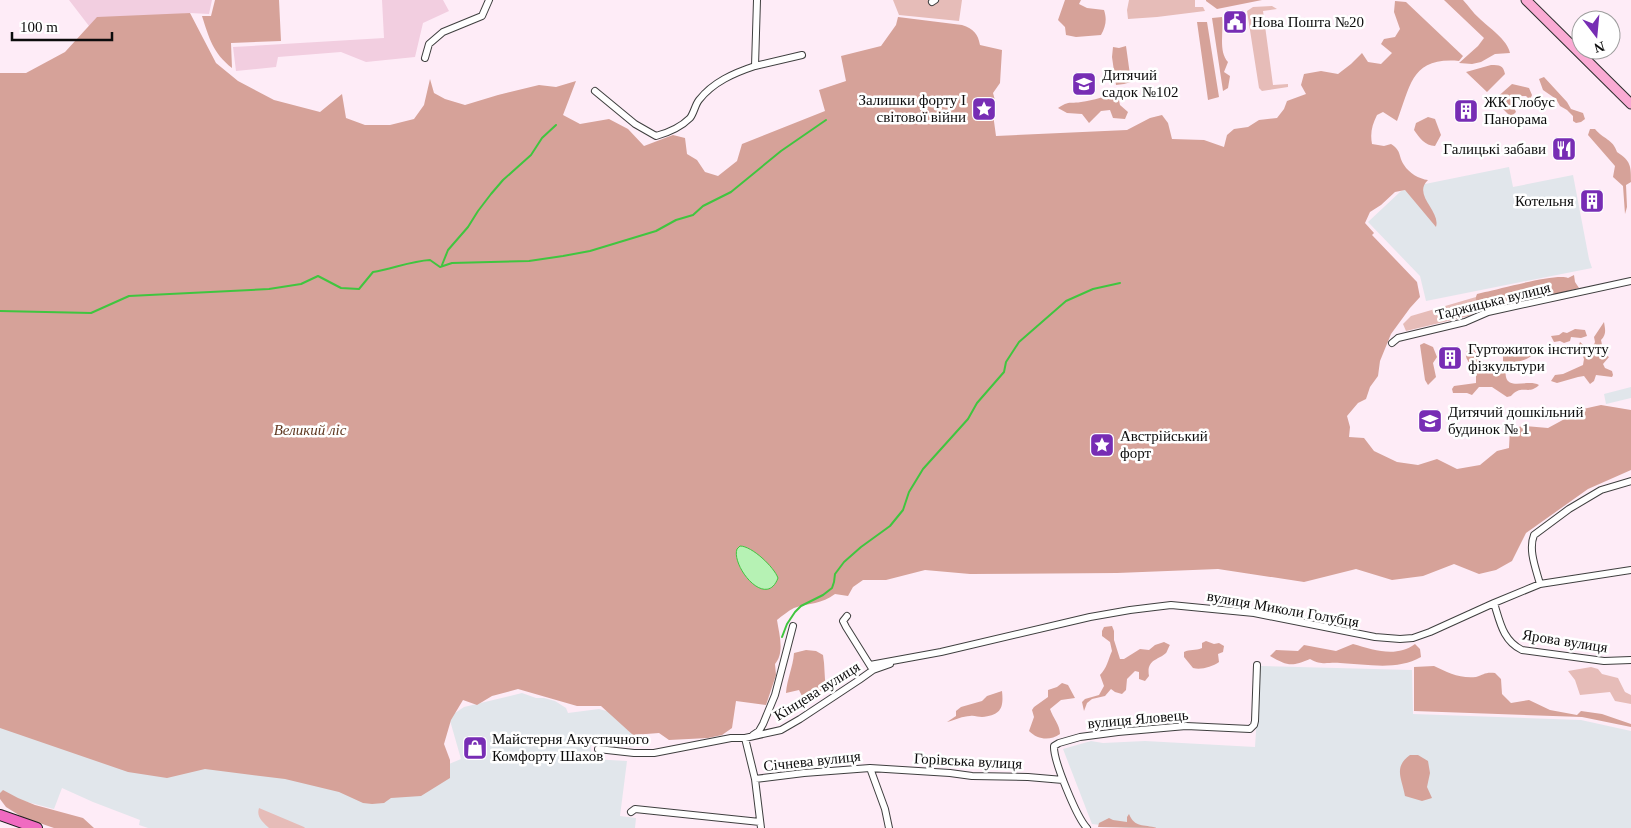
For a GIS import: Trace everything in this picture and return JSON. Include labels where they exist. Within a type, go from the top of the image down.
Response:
[{"type":"main road","points":[[1526,0],[1631,104]]},
{"type":"main road","points":[[0,815],[37,828]]},
{"type":"street","points":[[425,58],[429,44],[442,32],[482,16],[489,0]]},
{"type":"street","points":[[755,66],[758,0]]},
{"type":"street","points":[[595,90],[635,124],[656,136],[670,132],[689,118],[698,101],[711,88],[739,71],[802,55]]},
{"type":"street","name":"Таджицька вулиця","points":[[1392,343],[1398,338],[1465,322],[1488,312],[1631,282]]},
{"type":"street","points":[[1540,584],[1533,551],[1532,540],[1534,534],[1569,509],[1601,490],[1631,481]]},
{"type":"street","name":"вулиця Миколи Голубця","points":[[871,668],[1090,617],[1158,606],[1183,606],[1254,613],[1375,637],[1412,638],[1540,584],[1631,570]]},
{"type":"street","name":"Ярова вулиця","points":[[1494,603],[1505,636],[1522,650],[1604,661],[1631,660]]},
{"type":"street","points":[[847,616],[843,621],[871,668]]},
{"type":"street","name":"Кінцева вулиця","points":[[745,738],[759,731],[763,724],[779,681],[793,626]]},
{"type":"street","name":"вулиця Яловець","points":[[1086,828],[1079,819],[1063,780],[1054,752],[1054,746],[1065,740],[1118,732],[1186,726],[1250,729],[1255,721],[1257,665]]},
{"type":"street","name":"Кінцева вулиця","points":[[598,749],[634,754],[654,753],[781,730],[859,680],[871,668]]},
{"type":"street","points":[[631,812],[635,809],[760,825],[755,779],[745,738]]},
{"type":"street","points":[[870,768],[885,809],[889,828]]},
{"type":"street","name":"Горівська вулиця","points":[[870,768],[972,776],[1063,780]]},
{"type":"street","name":"Січнева вулиця","points":[[755,779],[870,768]]},
{"type":"shaded area","points":[[69,0],[212,0],[209,14],[190,13],[89,26]]},
{"type":"shaded area","points":[[382,0],[443,0],[449,11],[423,23],[415,57],[366,62],[341,52],[278,57],[276,67],[236,71],[233,47],[384,38]]},
{"type":"shaded area","points":[[893,0],[962,0],[959,21],[899,15]]},
{"type":"shaded area","points":[[1129,0],[1195,0],[1195,7],[1203,7],[1205,11],[1128,19]]},
{"type":"shaded area","points":[[1272,6],[1277,9],[1263,11],[1273,85],[1288,84],[1288,87],[1262,91],[1259,88],[1247,11],[1253,7]]},
{"type":"shaded area","points":[[1509,167],[1513,187],[1573,175],[1592,268],[1426,301],[1420,276],[1368,222],[1401,191],[1425,184]]},
{"type":"shaded area","points":[[1476,297],[1478,309],[1469,316],[1406,331],[1403,324],[1411,316]]},
{"type":"shaded area","points":[[1631,387],[1631,398],[1606,404],[1604,394]]},
{"type":"shaded area","points":[[740,546],[756,553],[772,568],[778,578],[773,587],[766,589],[758,587],[744,574],[737,556],[737,549]]},
{"type":"shaded area","points":[[1260,666],[1412,670],[1413,714],[1581,720],[1631,731],[1631,828],[1126,828],[1092,824],[1063,749],[1091,741],[1103,743],[1145,741],[1255,747]]},
{"type":"shaded area","points":[[1591,667],[1598,669],[1602,674],[1618,678],[1625,692],[1631,695],[1631,704],[1615,701],[1610,692],[1580,695],[1575,680],[1568,671]]},
{"type":"shaded area","points":[[522,693],[536,698],[555,701],[566,708],[568,713],[599,709],[618,714],[634,733],[634,747],[591,746],[592,759],[627,761],[620,816],[636,818],[635,828],[148,828],[139,825],[140,820],[62,788],[54,809],[0,793],[0,723],[206,766],[392,788],[461,759],[449,717],[464,707]]},
{"type":"shaded area","points":[[259,808],[305,828],[269,828],[259,817]]},
{"type":"green space","points":[[215,0],[279,0],[281,41],[231,43],[232,68],[216,51],[202,16],[211,16]]},
{"type":"green space","points":[[1065,0],[1081,0],[1079,4],[1087,8],[1104,10],[1106,22],[1101,35],[1076,37],[1066,35],[1065,27],[1058,20]]},
{"type":"green space","points":[[1206,0],[1262,0],[1217,9]]},
{"type":"green space","points":[[1444,0],[1463,0],[1506,43],[1510,53],[1495,54],[1481,62],[1472,64],[1459,63],[1484,38]]},
{"type":"green space","name":"Великий ліс","points":[[1395,1],[1406,2],[1463,56],[1459,61],[1443,61],[1422,69],[1410,85],[1397,121],[1383,112],[1377,115],[1373,126],[1372,144],[1384,146],[1391,144],[1397,149],[1402,162],[1411,173],[1428,180],[1423,191],[1435,215],[1436,227],[1405,190],[1395,192],[1370,212],[1365,223],[1374,233],[1372,235],[1417,282],[1420,297],[1391,334],[1380,361],[1378,376],[1370,387],[1366,399],[1358,403],[1347,416],[1350,427],[1349,437],[1364,438],[1374,451],[1397,462],[1418,465],[1437,459],[1457,469],[1480,465],[1497,451],[1509,448],[1510,428],[1525,426],[1548,428],[1583,409],[1601,405],[1631,410],[1631,470],[1588,489],[1526,533],[1512,561],[1496,570],[1479,574],[1454,564],[1423,576],[1392,580],[1356,569],[1304,582],[1218,569],[1117,573],[970,574],[925,570],[886,580],[863,580],[853,587],[848,596],[835,594],[820,602],[794,608],[777,620],[781,648],[775,664],[776,675],[766,705],[736,701],[732,728],[722,735],[708,738],[669,740],[659,733],[633,735],[601,706],[577,706],[518,689],[492,696],[477,705],[463,700],[451,720],[444,744],[450,760],[450,778],[421,796],[391,798],[384,803],[363,803],[339,792],[285,779],[205,769],[167,778],[128,772],[0,728],[0,73],[26,73],[65,52],[97,17],[190,13],[216,63],[238,81],[274,100],[320,112],[342,94],[346,118],[365,125],[390,125],[414,119],[424,105],[430,79],[434,93],[445,99],[465,105],[539,85],[556,87],[576,81],[563,115],[580,124],[609,119],[628,129],[644,146],[673,135],[685,138],[687,154],[697,160],[705,172],[718,176],[737,161],[742,144],[825,111],[819,90],[846,81],[841,56],[881,46],[896,25],[898,17],[962,25],[975,32],[980,45],[1002,50],[1000,83],[993,93],[996,104],[993,114],[996,136],[1127,130],[1150,118],[1162,115],[1168,123],[1172,139],[1204,140],[1224,147],[1227,135],[1234,129],[1248,127],[1259,120],[1277,118],[1287,101],[1306,94],[1301,85],[1304,74],[1321,71],[1338,74],[1362,53],[1368,62],[1381,64],[1392,53],[1381,44],[1384,39],[1395,37],[1400,29],[1394,12]]},
{"type":"green space","points":[[1222,17],[1222,47],[1228,62],[1224,72],[1230,76],[1228,88],[1223,91],[1212,18]]},
{"type":"green space","points":[[1197,22],[1207,22],[1219,97],[1208,100]]},
{"type":"green space","points":[[1126,46],[1131,82],[1116,85],[1112,57],[1113,47]]},
{"type":"green space","points":[[1491,65],[1501,66],[1505,74],[1487,92],[1466,72]]},
{"type":"green space","points":[[1544,77],[1571,109],[1583,113],[1585,119],[1576,123],[1573,121],[1573,116],[1560,106],[1556,99],[1543,90],[1539,79]]},
{"type":"green space","points":[[1512,84],[1529,88],[1532,95],[1530,100],[1526,96],[1515,98],[1512,103],[1516,112],[1511,117],[1494,100]]},
{"type":"green space","points":[[1117,91],[1120,105],[1128,112],[1125,119],[1113,118],[1110,110],[1101,111],[1089,123],[1082,114],[1067,113],[1058,108],[1067,103],[1095,99]]},
{"type":"green space","points":[[1428,117],[1435,119],[1441,135],[1435,146],[1425,143],[1414,130],[1416,123]]},
{"type":"green space","points":[[1590,129],[1595,129],[1628,161],[1631,182],[1626,185],[1627,207],[1625,214],[1623,186],[1613,177],[1615,166],[1588,135]]},
{"type":"green space","points":[[1574,275],[1575,282],[1579,288],[1557,294],[1550,293],[1541,297],[1536,296],[1528,300],[1501,302],[1482,310],[1476,303],[1477,294],[1541,279],[1568,278]]},
{"type":"green space","points":[[1604,322],[1605,334],[1601,340],[1604,354],[1609,357],[1603,364],[1605,368],[1612,371],[1612,377],[1596,375],[1594,381],[1590,384],[1584,376],[1557,383],[1551,381],[1555,375],[1563,374],[1583,365],[1584,359],[1580,349],[1577,350],[1580,342],[1591,352],[1595,342],[1594,337]]},
{"type":"green space","points":[[1575,329],[1585,330],[1587,336],[1581,338],[1571,337],[1570,341],[1564,343],[1560,341],[1554,342],[1551,336],[1559,335],[1563,332],[1567,333]]},
{"type":"green space","points":[[1424,343],[1433,347],[1437,357],[1433,363],[1436,377],[1428,385],[1425,380],[1420,345]]},
{"type":"green space","points":[[1472,346],[1482,371],[1489,373],[1500,371],[1503,366],[1503,356],[1511,352],[1530,350],[1531,356],[1529,358],[1514,363],[1507,368],[1506,377],[1508,381],[1515,384],[1535,383],[1539,385],[1532,390],[1518,390],[1507,397],[1492,387],[1479,387],[1472,395],[1453,393],[1452,389],[1454,386],[1476,383],[1476,371],[1466,358],[1466,352]]},
{"type":"green space","points":[[1112,626],[1120,659],[1124,659],[1140,649],[1149,650],[1155,645],[1164,642],[1170,645],[1166,653],[1151,663],[1149,666],[1149,676],[1145,681],[1139,679],[1139,672],[1135,671],[1127,679],[1126,690],[1122,694],[1111,689],[1105,696],[1092,699],[1087,703],[1084,711],[1082,702],[1085,699],[1099,695],[1104,686],[1100,675],[1106,667],[1112,651],[1110,642],[1102,636],[1102,631],[1104,627]]},
{"type":"green space","points":[[1206,641],[1214,644],[1219,643],[1224,646],[1223,652],[1218,654],[1219,662],[1206,668],[1193,668],[1184,657],[1184,652],[1202,648],[1202,643]]},
{"type":"green space","points":[[1353,644],[1393,652],[1415,644],[1420,649],[1421,657],[1402,664],[1381,666],[1322,663],[1310,659],[1290,664],[1270,656],[1276,650],[1298,651],[1304,645],[1336,651]]},
{"type":"green space","points":[[806,650],[816,651],[823,655],[826,687],[814,701],[808,701],[799,690],[786,693],[794,653]]},
{"type":"green space","points":[[1434,666],[1454,675],[1465,677],[1495,673],[1501,679],[1502,694],[1511,703],[1529,700],[1550,710],[1577,715],[1581,711],[1602,714],[1631,724],[1631,727],[1582,717],[1414,711],[1414,667]]},
{"type":"green space","points":[[1062,683],[1068,685],[1075,698],[1061,700],[1050,709],[1060,734],[1044,739],[1040,738],[1029,731],[1034,717],[1032,710],[1048,697],[1048,690]]},
{"type":"green space","points":[[1002,691],[1001,707],[997,713],[982,717],[965,717],[947,722],[956,716],[956,711],[961,707],[982,701],[987,696]]},
{"type":"green space","points":[[1410,755],[1418,755],[1428,761],[1430,773],[1427,787],[1432,798],[1422,801],[1405,796],[1400,769]]},
{"type":"green space","points":[[3,790],[35,805],[83,818],[94,828],[54,828],[22,817],[6,807],[0,799],[0,793]]},
{"type":"green space","points":[[1129,814],[1137,824],[1157,828],[1098,827],[1099,823],[1109,818],[1127,822]]},
{"type":"waterway","points":[[0,311],[91,313],[129,296],[269,289],[301,284],[318,276],[341,288],[359,289],[373,272],[409,263],[430,260],[440,267],[452,263],[529,261],[590,251],[656,231],[676,220],[693,215],[703,206],[731,192],[781,151],[826,120]]},
{"type":"waterway","points":[[442,265],[448,250],[468,227],[491,194],[503,180],[531,155],[542,138],[556,125]]},
{"type":"waterway","points":[[782,637],[787,624],[795,612],[801,606],[823,595],[832,588],[835,574],[844,562],[890,526],[903,510],[909,492],[923,469],[968,419],[977,403],[1004,372],[1006,362],[1019,342],[1066,301],[1093,289],[1120,283]]},
{"type":"place","name":"Нова Пошта №20","points":[[1235,22]]},
{"type":"place","name":"Дитячий садок №102","points":[[1084,84]]},
{"type":"place","name":"Залишки форту І світової війни","points":[[984,109]]},
{"type":"place","name":"ЖК Глобус Панорама","points":[[1466,111]]},
{"type":"place","name":"Галицькі забави","points":[[1564,149]]},
{"type":"place","name":"Котельня","points":[[1592,201]]},
{"type":"place","name":"Гуртожиток інституту фізкультури","points":[[1450,358]]},
{"type":"place","name":"Дитячий дошкільний будинок № 1","points":[[1430,421]]},
{"type":"place","name":"Австрійський форт","points":[[1102,445]]},
{"type":"place","name":"Майстерня Акустичного Комфорту Шахов","points":[[475,748]]}]
